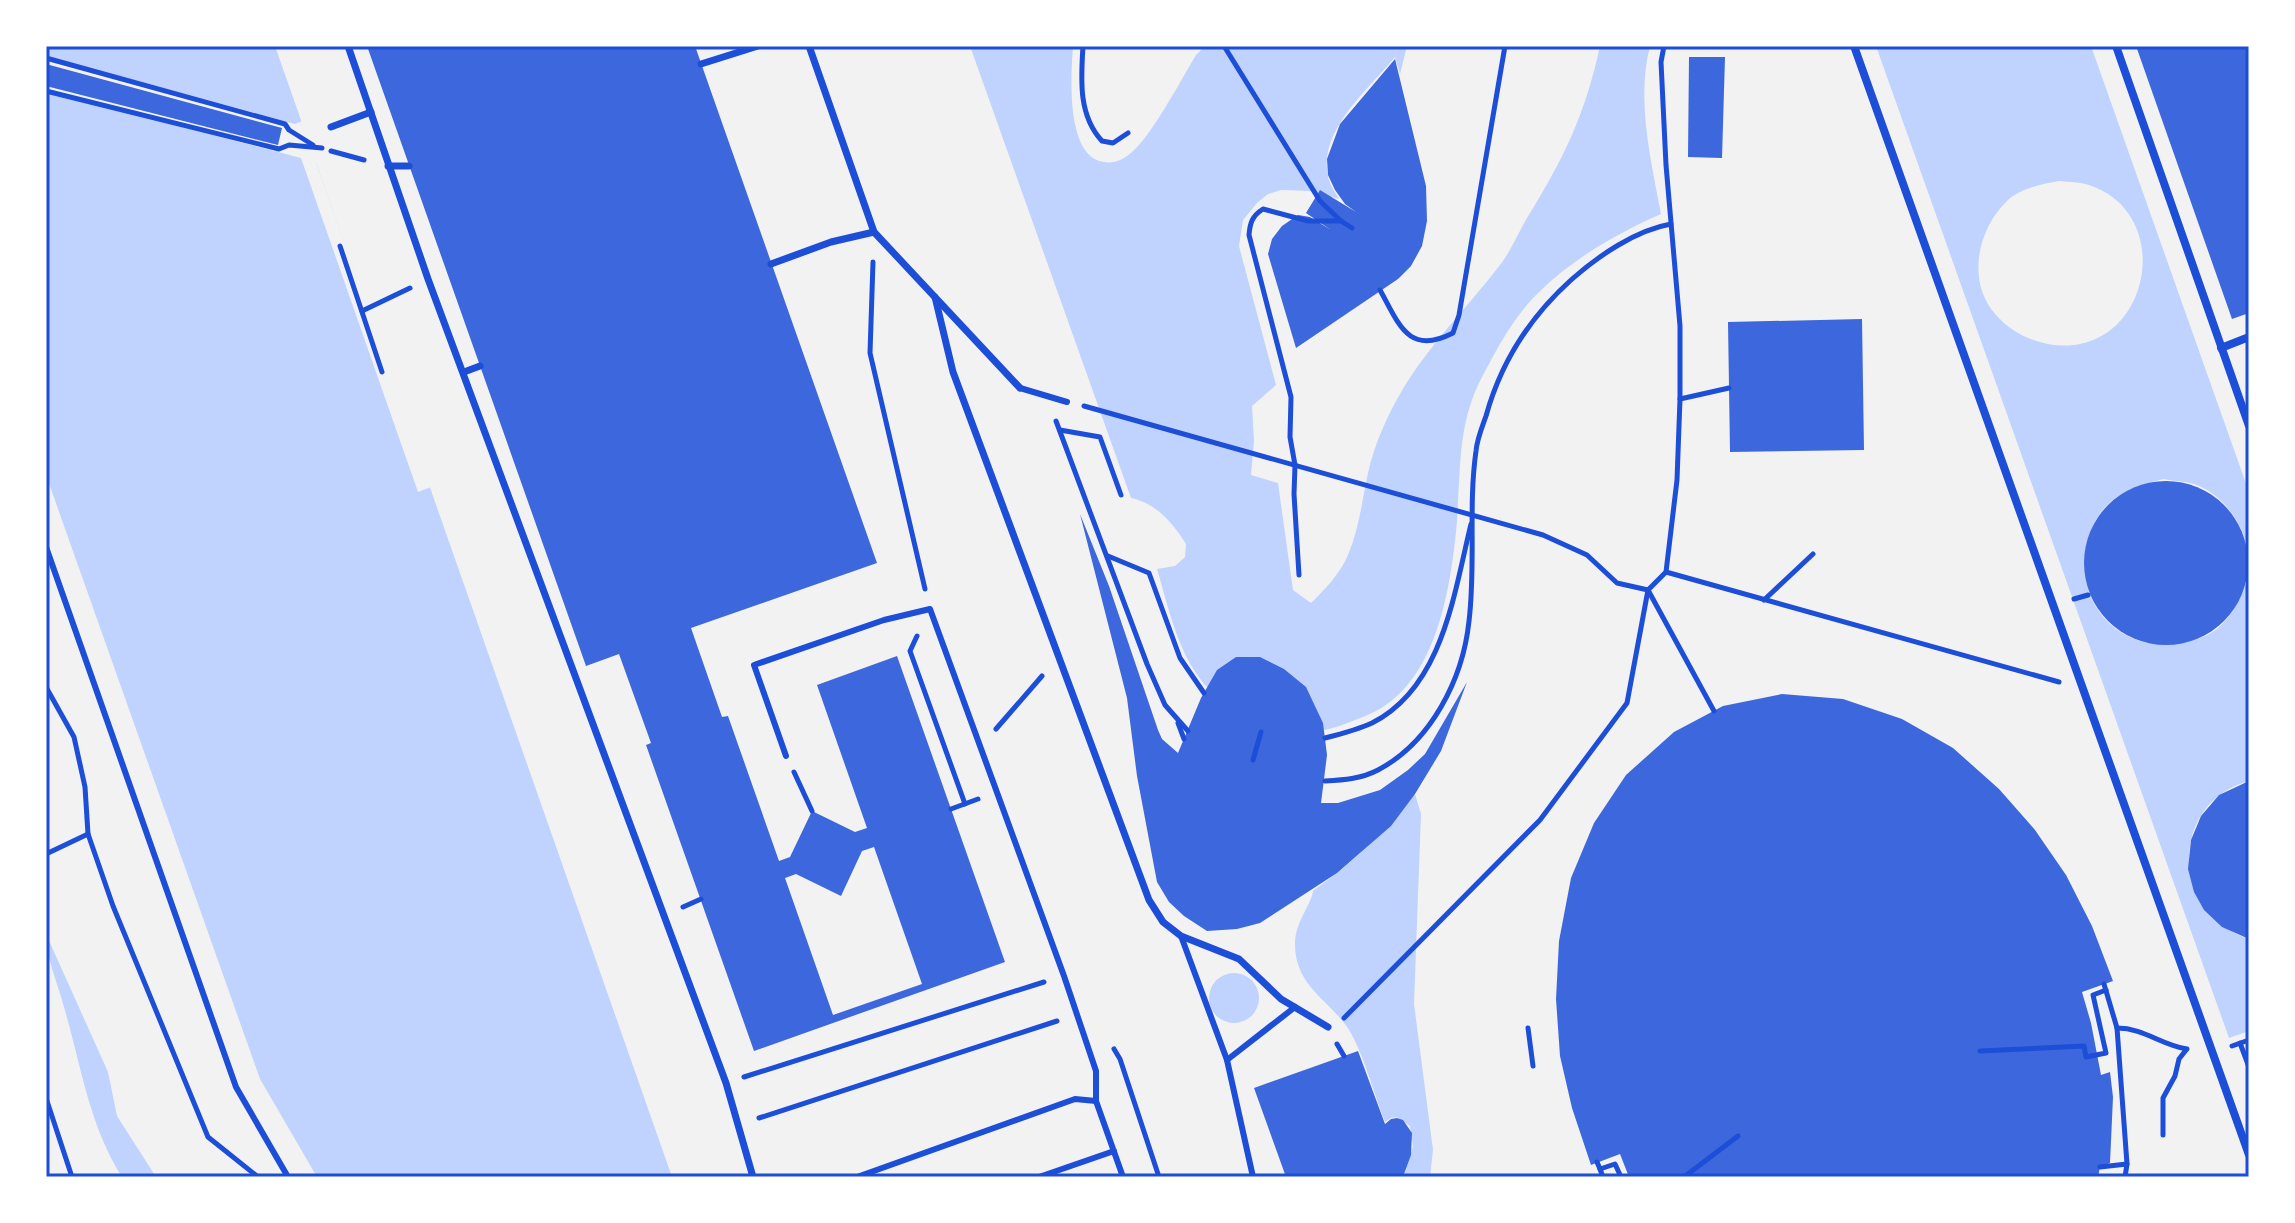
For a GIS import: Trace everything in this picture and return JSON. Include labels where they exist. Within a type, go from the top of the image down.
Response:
[{"type":"street","points":[[348,46],[388,166],[726,1083],[753,1177]]},
{"type":"street","points":[[701,64],[758,46]]},
{"type":"street","points":[[809,46],[874,232],[1020,388]]},
{"type":"street","points":[[1854,46],[2249,1155]]},
{"type":"street","points":[[2116,46],[2249,426]]},
{"type":"street","points":[[331,127],[371,112]]},
{"type":"street","points":[[388,166],[409,166]]},
{"type":"street","points":[[771,264],[831,242],[874,232]]},
{"type":"street","points":[[935,297],[953,372],[1149,900],[1163,922],[1181,936],[1239,959],[1281,999],[1328,1027]]},
{"type":"street","points":[[2221,348],[2249,337]]},
{"type":"street","points":[[464,372],[480,366]]},
{"type":"lane","points":[[1020,388],[1067,402]]},
{"type":"lane","points":[[46,547],[236,1087],[288,1177]]},
{"type":"lane","points":[[786,756],[754,665],[884,620],[930,609],[1064,976],[1096,1071],[1096,1101],[1123,1177]]},
{"type":"lane","points":[[1181,936],[1227,1060],[1253,1177]]},
{"type":"lane","points":[[1227,1060],[1295,1007]]},
{"type":"lane","points":[[857,1177],[1075,1099],[1096,1101]]},
{"type":"lane","points":[[1039,1177],[1114,1151]]},
{"type":"path","points":[[1083,46],[1083,100],[1095,134],[1102,141],[1113,143],[1128,133]]},
{"type":"path","points":[[1224,46],[1320,201],[1352,228]]},
{"type":"path","points":[[1380,290],[1402,329],[1412,338],[1425,342],[1453,333],[1459,315],[1505,46]]},
{"type":"path","points":[[1342,1020],[1540,820],[1627,703],[1648,590],[1666,572],[1677,480],[1680,326],[1661,62],[1664,46]]},
{"type":"path","points":[[46,58],[285,124],[289,130],[317,147]]},
{"type":"path","points":[[46,91],[279,149],[289,145],[334,152]]},
{"type":"path","points":[[317,147],[331,127]]},
{"type":"path","points":[[1299,575],[1295,465],[1290,437],[1291,397],[1249,235],[1250,224],[1255,214],[1263,209],[1308,221],[1341,221]]},
{"type":"path","points":[[1325,781],[1350,780],[1377,771],[1406,750],[1432,724],[1461,658],[1469,624],[1470,514],[1476,449],[1494,386],[1519,339],[1549,299],[1577,275],[1629,240],[1671,224]]},
{"type":"path","points":[[874,232],[870,353],[930,609],[910,651],[965,804],[951,809]]},
{"type":"path","points":[[340,246],[382,372]]},
{"type":"path","points":[[362,311],[398,294]]},
{"type":"path","points":[[1680,399],[1729,388]]},
{"type":"path","points":[[1046,396],[1147,664],[1184,739]]},
{"type":"path","points":[[1067,402],[1543,535],[1587,555],[1617,583],[1648,590],[1714,711]]},
{"type":"path","points":[[1059,430],[1100,437],[1121,495]]},
{"type":"path","points":[[1325,738],[1353,731],[1383,716],[1411,692],[1439,642],[1452,602],[1470,514]]},
{"type":"path","points":[[1763,600],[1813,554]]},
{"type":"path","points":[[1107,555],[1149,573],[1180,658],[1204,693]]},
{"type":"path","points":[[1666,572],[2083,689]]},
{"type":"path","points":[[2073,600],[2088,595]]},
{"type":"path","points":[[981,745],[1058,657]]},
{"type":"path","points":[[46,687],[74,737],[85,787],[88,834],[158,1019],[208,1137],[258,1177]]},
{"type":"path","points":[[1177,722],[1188,731]]},
{"type":"path","points":[[1253,760],[1261,732]]},
{"type":"path","points":[[786,756],[812,811]]},
{"type":"path","points":[[46,854],[88,834]]},
{"type":"path","points":[[726,1083],[1064,976]]},
{"type":"path","points":[[1980,1051],[2084,1046],[2086,1057],[2106,1053],[2093,995],[2105,987],[2117,1028],[2127,1164],[2125,1177]]},
{"type":"path","points":[[739,1125],[1077,1015]]},
{"type":"path","points":[[1528,1028],[1533,1066]]},
{"type":"path","points":[[2117,1028],[2133,1028],[2169,1046],[2213,1053]]},
{"type":"path","points":[[2244,1042],[2249,1067]]},
{"type":"path","points":[[1113,1047],[1120,1059],[1159,1177]]},
{"type":"path","points":[[2163,1135],[2163,1098],[2175,1076],[2179,1059],[2187,1049]]},
{"type":"path","points":[[46,1098],[72,1177]]},
{"type":"path","points":[[1684,1177],[1738,1136]]},
{"type":"path","points":[[1603,1177],[1598,1166],[1615,1164],[1621,1177]]},
{"type":"path","points":[[2100,1167],[2127,1164]]},
{"type":"water","points":[[46,46],[275,46],[672,1177],[317,1177],[260,1079],[46,475]]},
{"type":"water","points":[[970,46],[1073,46],[1073,113],[1082,146],[1091,157],[1116,162],[1140,144],[1196,55],[1205,46],[1407,46],[1400,74],[1395,57],[1348,111],[1331,142],[1327,159],[1328,176],[1339,199],[1312,191],[1281,190],[1268,194],[1243,220],[1239,246],[1276,385],[1252,406],[1254,441],[1251,475],[1278,483],[1293,590],[1311,603],[1327,587],[1348,555],[1374,453],[1395,403],[1422,360],[1511,248],[1572,135],[1600,46],[1650,46],[1644,87],[1645,109],[1661,214],[1596,248],[1566,268],[1521,312],[1498,347],[1479,383],[1466,419],[1453,558],[1434,639],[1422,664],[1406,686],[1387,704],[1337,727],[1307,730],[1215,694],[1190,664],[1176,633],[1157,569],[1175,566],[1185,557],[1186,544],[1163,515],[1148,504],[1131,498]]},
{"type":"water","points":[[1876,46],[2091,46],[2249,492],[2249,781],[2223,793],[2204,811],[2193,833],[2189,858],[2193,883],[2204,906],[2223,926],[2249,939],[2249,1031],[2229,1038]],"holes":[[[2059,181],[2089,185],[2117,201],[2135,225],[2142,253],[2140,282],[2129,310],[2109,331],[2082,344],[2048,344],[2013,330],[2001,321],[1987,302],[1978,272],[1983,240],[1997,212],[2019,192]],[[2164,479],[2194,484],[2221,500],[2240,527],[2246,542],[2248,574],[2236,605],[2217,629],[2193,640],[2153,644],[2132,638],[2114,627],[2100,612],[2090,594],[2085,573],[2085,551],[2092,528],[2104,508],[2131,489]]]},
{"type":"water","points":[[1415,794],[1421,814],[1414,1004],[1433,1150],[1430,1177],[1404,1177],[1413,1146],[1410,1126],[1397,1117],[1385,1122],[1352,1035],[1301,972],[1295,942],[1313,891],[1368,846]]},
{"type":"water","points":[[46,934],[108,1072],[117,1116],[156,1177],[122,1177],[101,1137],[50,962]]},
{"type":"water","points":[[1234,973],[1252,980],[1259,998],[1252,1016],[1234,1023],[1216,1016],[1209,998],[1216,980]]},
{"type":"pier","points":[[46,56],[295,124],[302,121],[308,128],[321,163],[316,163],[431,487],[418,492],[301,158],[46,92]]},
{"type":"building","points":[[367,46],[695,46],[877,563],[691,628],[722,717],[728,716],[779,861],[790,857],[812,811],[855,832],[867,828],[817,685],[897,656],[1005,962],[754,1051],[646,745],[651,743],[619,654],[586,666]],"holes":[[[874,847],[922,984],[833,1015],[785,878],[796,874],[841,896],[862,851]]]},
{"type":"building","points":[[2136,46],[2249,46],[2249,313],[2232,319]]},
{"type":"building","points":[[1689,57],[1725,57],[1722,158],[1688,157]]},
{"type":"building","points":[[1395,59],[1426,186],[1427,221],[1422,246],[1411,266],[1398,279],[1296,348],[1268,254],[1272,239],[1282,226],[1298,215],[1310,217],[1331,230],[1306,213],[1320,190],[1356,212],[1345,204],[1335,190],[1328,175],[1327,159],[1340,124]]},
{"type":"building","points":[[46,64],[282,128],[278,145],[46,86]]},
{"type":"building","points":[[1862,319],[1864,450],[1730,452],[1728,322]]},
{"type":"building","points":[[2166,481],[2198,487],[2224,505],[2242,531],[2248,563],[2242,595],[2224,621],[2198,639],[2166,645],[2134,639],[2108,621],[2090,595],[2084,563],[2090,531],[2108,505],[2134,487]]},
{"type":"building","points":[[1080,514],[1109,586],[1158,730],[1162,739],[1178,753],[1201,698],[1217,670],[1236,657],[1260,657],[1284,669],[1306,687],[1323,723],[1327,755],[1321,803],[1338,803],[1380,790],[1408,770],[1425,754],[1467,682],[1441,751],[1391,826],[1337,873],[1260,923],[1237,929],[1207,931],[1169,902],[1157,882],[1137,776],[1127,698]]},
{"type":"building","points":[[1782,694],[1843,699],[1902,719],[1953,748],[1999,789],[2035,830],[2066,875],[2092,926],[2113,981],[2082,992],[2101,1075],[2110,1072],[2113,1097],[2110,1163],[2100,1167],[2098,1177],[1629,1177],[1620,1154],[1591,1165],[1572,1108],[1560,1056],[1556,999],[1559,941],[1571,878],[1594,823],[1626,775],[1674,732],[1723,706]]},
{"type":"building","points":[[2249,781],[2249,939],[2222,927],[2204,910],[2194,892],[2188,869],[2191,840],[2201,816],[2219,795]]},
{"type":"building","points":[[1358,1051],[1385,1124],[1391,1119],[1403,1120],[1412,1133],[1411,1155],[1403,1177],[1286,1177],[1254,1088]]}]
